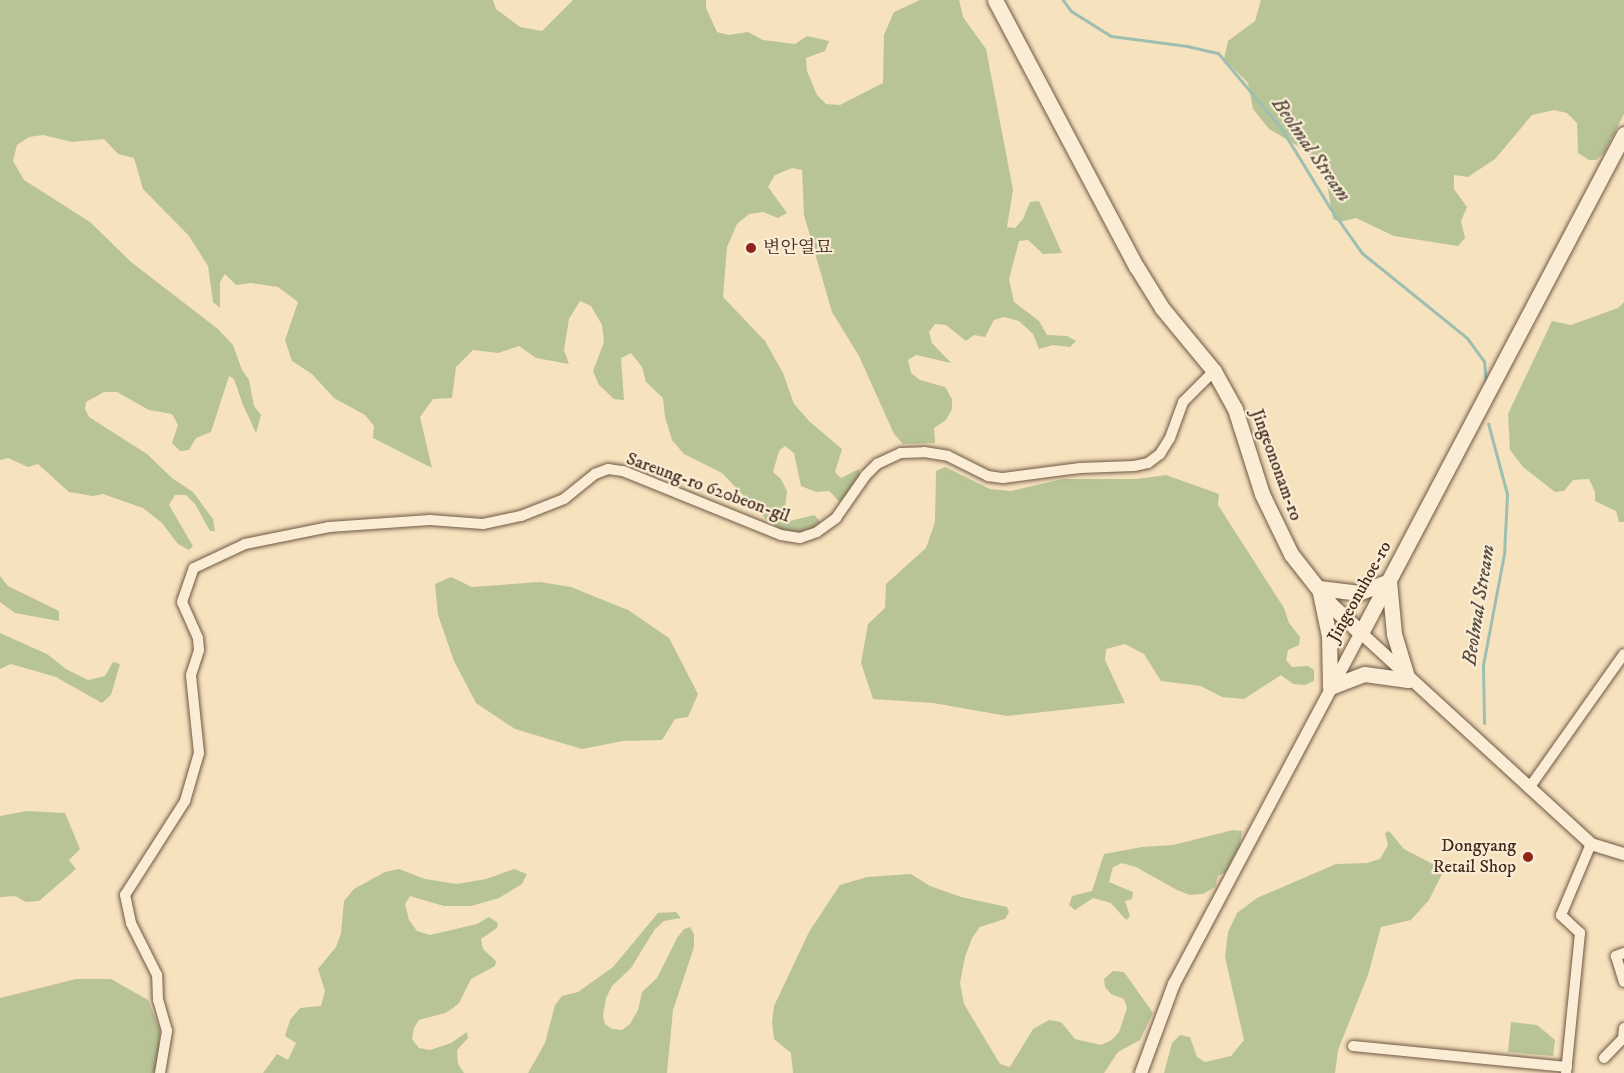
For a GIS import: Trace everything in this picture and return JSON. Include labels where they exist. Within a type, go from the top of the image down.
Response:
[{"type":"main road","name":"Jingeononam-ro","points":[[995,0],[1136,266],[1162,308],[1214,371],[1235,409],[1262,494],[1291,554],[1361,633]]},
{"type":"main road","name":"Jingeonuhoe-ro","points":[[1361,633],[1624,134]]},
{"type":"main road","points":[[1389,580],[1394,634],[1408,680],[1364,674],[1330,687],[1329,636],[1319,588],[1358,592],[1389,580]]},
{"type":"street","name":"Sareung-ro 620beon-gil","points":[[160,1073],[167,1031],[158,1000],[157,975],[138,940],[124,895],[185,801],[199,753],[191,675],[199,650],[198,638],[182,602],[194,568],[245,544],[329,527],[430,520],[483,524],[520,516],[564,499],[595,474],[608,469],[623,471],[781,535],[800,538],[817,532],[836,518],[866,475],[877,465],[901,453],[924,452],[948,456],[988,476],[1003,478],[1080,468],[1134,466],[1148,463],[1160,454],[1170,438],[1183,402],[1214,371]]},
{"type":"street","name":"Jingeononam-ro","points":[[1361,633],[1394,662],[1408,680],[1488,748],[1591,844],[1624,854]]},
{"type":"street","name":"Jingeonuhoe-ro","points":[[1141,1073],[1174,984],[1242,859],[1330,687],[1361,633]]},
{"type":"street","points":[[1529,788],[1624,654]]},
{"type":"street","points":[[1353,1046],[1566,1070],[1580,933],[1561,915],[1591,844]]},
{"type":"street","points":[[1624,953],[1616,956],[1624,982]]},
{"type":"street","points":[[1604,1058],[1623,1038],[1624,1028]]},
{"type":"green space","points":[[0,0],[493,0],[496,9],[520,27],[542,31],[573,0],[706,0],[706,8],[717,32],[729,35],[748,32],[763,40],[795,44],[807,36],[829,41],[825,51],[806,58],[807,71],[817,95],[826,104],[840,105],[883,83],[884,35],[894,12],[920,0],[959,0],[963,17],[986,49],[1013,190],[1007,227],[1015,228],[1023,219],[1030,202],[1039,201],[1062,253],[1043,254],[1028,240],[1019,241],[1009,279],[1014,302],[1039,321],[1047,335],[1067,336],[1076,341],[1070,347],[1053,345],[1039,349],[1033,334],[1019,321],[1004,317],[994,320],[985,337],[974,335],[966,341],[946,325],[935,324],[929,332],[932,343],[951,363],[916,355],[908,360],[911,373],[920,380],[945,387],[952,399],[952,409],[946,420],[934,428],[935,443],[903,444],[894,434],[859,356],[832,312],[804,215],[802,170],[792,168],[775,175],[768,187],[787,213],[778,218],[763,212],[749,214],[737,224],[727,247],[723,297],[765,341],[783,373],[794,404],[810,422],[842,449],[835,472],[841,478],[859,469],[859,481],[849,498],[839,501],[829,491],[816,492],[801,486],[794,453],[785,446],[779,451],[773,472],[781,479],[787,491],[785,509],[790,521],[814,515],[821,522],[808,532],[786,533],[766,519],[722,473],[684,454],[672,440],[665,417],[663,398],[646,382],[642,367],[631,353],[621,358],[624,400],[614,399],[599,385],[593,371],[604,342],[602,325],[591,306],[580,301],[569,319],[564,350],[569,364],[536,358],[519,346],[498,353],[473,350],[456,367],[452,398],[433,399],[420,417],[432,468],[373,438],[374,426],[365,415],[334,398],[312,374],[292,361],[285,340],[298,302],[278,287],[251,283],[236,285],[225,274],[220,282],[220,308],[213,302],[208,266],[189,236],[143,189],[134,158],[118,154],[104,139],[72,142],[43,135],[29,137],[17,145],[13,161],[24,180],[90,222],[131,262],[218,329],[233,345],[242,370],[249,380],[254,406],[261,415],[256,433],[234,379],[229,376],[211,432],[196,438],[189,450],[180,451],[172,443],[178,425],[172,414],[149,410],[117,392],[104,392],[86,402],[85,409],[89,417],[147,454],[172,478],[193,492],[213,519],[215,531],[210,531],[195,504],[186,495],[175,495],[169,505],[193,546],[189,550],[178,544],[162,523],[143,508],[103,494],[93,496],[69,492],[38,464],[28,467],[8,458],[0,460]]},
{"type":"green space","points":[[1261,0],[1624,0],[1624,114],[1604,153],[1596,160],[1589,160],[1578,153],[1577,123],[1567,113],[1554,110],[1532,115],[1495,159],[1468,177],[1454,175],[1454,189],[1467,207],[1461,221],[1465,238],[1458,246],[1394,236],[1356,218],[1340,222],[1333,219],[1326,178],[1306,151],[1269,129],[1253,109],[1248,83],[1224,59],[1228,41],[1255,21]]},
{"type":"green space","points":[[1624,302],[1624,522],[1619,522],[1616,511],[1595,501],[1595,492],[1589,479],[1573,480],[1564,491],[1555,492],[1523,467],[1510,450],[1508,414],[1552,321],[1571,325],[1618,308]]},
{"type":"green space","points":[[945,467],[990,489],[1011,491],[1063,479],[1137,479],[1166,475],[1219,494],[1218,505],[1284,608],[1289,623],[1300,637],[1299,645],[1288,650],[1286,660],[1292,667],[1308,666],[1314,670],[1314,681],[1305,685],[1293,684],[1281,675],[1244,699],[1222,697],[1201,686],[1161,681],[1144,654],[1125,644],[1106,649],[1105,660],[1125,703],[1007,716],[933,703],[873,699],[861,663],[868,624],[885,608],[886,584],[926,548],[935,522],[936,471]]},
{"type":"green space","points":[[0,576],[8,586],[59,611],[59,621],[15,613],[0,602]]},
{"type":"green space","points":[[451,577],[472,587],[540,582],[571,587],[628,610],[669,638],[698,694],[688,717],[675,719],[662,740],[623,741],[582,749],[515,729],[476,703],[454,661],[438,615],[435,584]]},
{"type":"green space","points":[[0,633],[47,654],[66,669],[88,680],[105,676],[113,662],[120,664],[111,695],[102,703],[56,677],[11,664],[0,669]]},
{"type":"green space","points":[[27,811],[65,813],[80,849],[69,860],[76,869],[39,901],[26,902],[15,896],[0,897],[0,816]]},
{"type":"green space","points":[[1233,830],[1242,831],[1240,845],[1226,872],[1218,876],[1215,887],[1203,894],[1190,895],[1136,867],[1122,863],[1113,867],[1109,882],[1133,892],[1132,899],[1125,901],[1130,916],[1126,920],[1111,903],[1093,898],[1075,910],[1069,905],[1072,896],[1092,891],[1104,854],[1142,847],[1173,845]]},
{"type":"green space","points":[[1389,831],[1404,849],[1444,870],[1429,900],[1411,920],[1381,927],[1368,975],[1338,1050],[1335,1073],[1164,1073],[1172,1043],[1180,1035],[1190,1037],[1197,1057],[1205,1062],[1231,1056],[1244,1040],[1225,957],[1228,932],[1237,913],[1257,898],[1336,864],[1367,863],[1380,859],[1388,845],[1385,833]]},
{"type":"green space","points":[[399,869],[425,879],[457,884],[486,879],[514,869],[527,874],[522,884],[499,898],[471,906],[444,906],[410,896],[405,904],[409,920],[417,931],[430,935],[477,924],[489,917],[498,923],[497,928],[481,939],[483,949],[496,961],[495,966],[471,979],[459,1003],[453,1008],[445,1013],[419,1020],[414,1028],[412,1039],[419,1048],[430,1050],[451,1043],[467,1032],[468,1038],[457,1050],[458,1064],[464,1073],[263,1073],[277,1054],[288,1060],[296,1043],[285,1036],[290,1020],[300,1008],[321,1006],[325,991],[318,969],[336,947],[341,933],[344,901],[354,889],[385,872]]},
{"type":"green space","points":[[911,874],[930,886],[961,897],[1007,907],[1009,912],[1005,919],[980,927],[972,938],[965,957],[960,983],[964,1004],[1000,1064],[1010,1067],[1033,1029],[1049,1020],[1061,1022],[1075,1039],[1101,1045],[1112,1040],[1119,1032],[1127,1008],[1124,999],[1111,994],[1105,987],[1104,979],[1113,971],[1124,972],[1153,1013],[1140,1040],[1118,1052],[1104,1073],[793,1073],[791,1053],[774,1039],[772,1022],[774,1006],[809,932],[840,885],[867,877]]},
{"type":"green space","points":[[676,912],[681,918],[664,921],[655,929],[631,968],[612,986],[606,998],[603,1016],[605,1024],[612,1029],[622,1030],[630,1024],[638,1010],[642,992],[657,978],[677,938],[684,929],[690,927],[694,934],[694,947],[673,1010],[667,1073],[528,1073],[545,1043],[555,1005],[562,996],[578,992],[613,967],[658,913]]},
{"type":"green space","points":[[76,979],[111,979],[148,1000],[160,1030],[158,1073],[0,1073],[0,998]]},
{"type":"green space","points":[[1511,1022],[1537,1025],[1555,1040],[1553,1056],[1508,1052]]},
{"type":"waterway","name":"Beolmal Stream","points":[[1063,0],[1071,11],[1111,36],[1187,46],[1218,53],[1281,128],[1330,208],[1362,253],[1467,338],[1484,361],[1486,385]]},
{"type":"waterway","name":"Beolmal Stream","points":[[1484,723],[1483,665],[1504,554],[1507,494],[1488,423]]},
{"type":"place","name":"변안열묘","points":[[751,248]]},
{"type":"place","name":"Dongyang Retail Shop","points":[[1528,857]]}]
